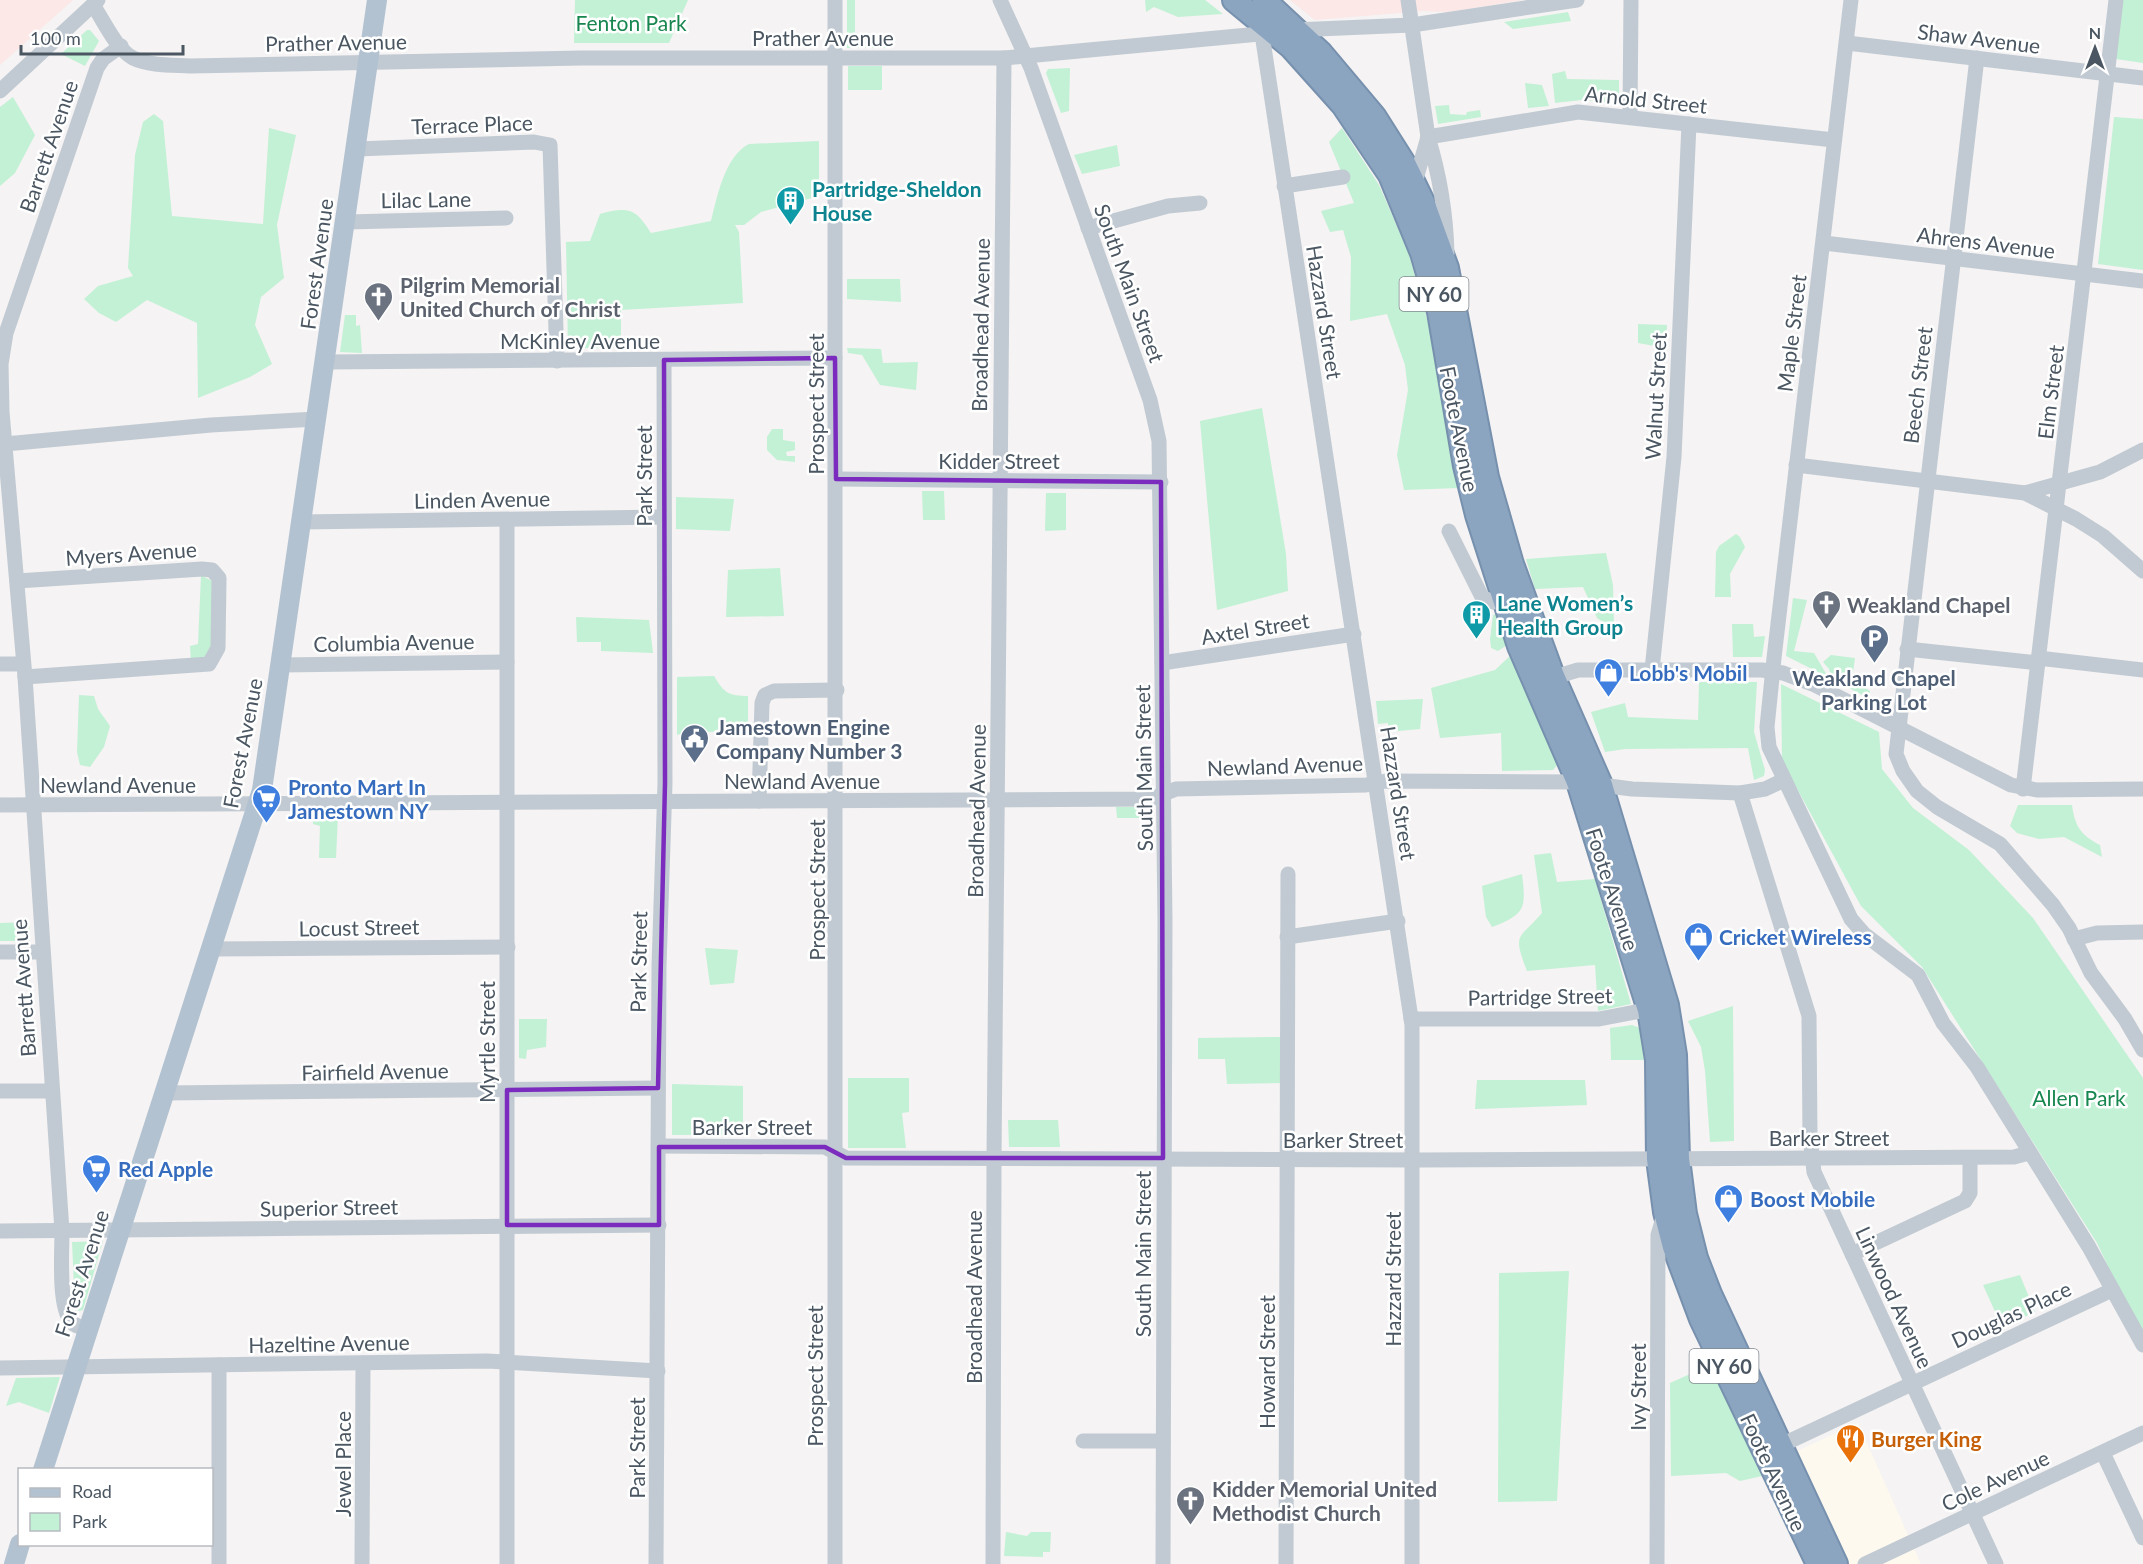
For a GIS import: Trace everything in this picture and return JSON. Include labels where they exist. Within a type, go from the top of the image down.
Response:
[{"type":"highway","name":"Foote Avenue","points":[[1234,0],[1268,33],[1314,71],[1343,105],[1390,176],[1405,208],[1422,253],[1439,312],[1465,466],[1545,681],[1578,782],[1675,1055],[1665,1212],[1674,1247],[1701,1319],[1836,1564]]},
{"type":"highway","name":"Foote Avenue","points":[[1264,0],[1321,53],[1374,116],[1414,184],[1447,268],[1512,596]]},
{"type":"highway","name":"Foote Avenue","points":[[1545,681],[1601,785],[1658,1008]]},
{"type":"highway","name":"Foote Avenue","points":[[1668,1159],[1696,1258],[1818,1564]]},
{"type":"main road","name":"Forest Avenue","points":[[44,1468],[257,805],[281,665],[377,0]]},
{"type":"main road","points":[[14,1564],[20,1546]]},
{"type":"street","name":"Prospect Street","points":[[835,0],[837,690],[835,1564]]},
{"type":"street","name":"South Main Street","points":[[1000,0],[1026,57],[1088,228],[1154,413],[1159,441],[1164,793],[1163,1564]]},
{"type":"street","name":"Foote Avenue","points":[[1408,0],[1428,137],[1434,157],[1447,236],[1447,268]]},
{"type":"street","name":"Prather Avenue","points":[[95,2],[121,46],[132,58],[142,62],[190,66],[581,58],[1026,57],[1297,30],[1412,24],[1577,0]]},
{"type":"street","points":[[1630,0],[1630,117]]},
{"type":"street","name":"Maple Street","points":[[1851,0],[1829,140],[1824,243],[1772,672],[1767,734],[1769,747],[1851,919],[1864,934],[1917,975],[1939,1016],[1977,1067],[2089,1247],[2143,1346]]},
{"type":"street","name":"Elm Street","points":[[2023,789],[2116,0]]},
{"type":"street","points":[[0,91],[95,2]]},
{"type":"street","name":"Hazzard Street","points":[[1268,33],[1284,186],[1412,1019],[1412,1564]]},
{"type":"street","name":"Shaw Avenue","points":[[1846,43],[2143,78]]},
{"type":"street","name":"Barrett Avenue","points":[[88,1329],[75,1326],[64,1307],[62,1231],[18,581],[5,494],[1,364],[3,335],[97,68],[103,59],[121,46]]},
{"type":"street","name":"Broadhead Avenue","points":[[993,1564],[994,1157],[1004,58]]},
{"type":"street","name":"Beech Street","points":[[1977,58],[1896,754],[1903,771],[1917,791],[1937,807],[2000,844],[2054,905],[2091,973],[2125,1018],[2143,1050]]},
{"type":"street","name":"Arnold Street","points":[[1428,137],[1578,112],[1829,140]]},
{"type":"street","name":"Walnut Street","points":[[1652,670],[1674,457],[1689,124]]},
{"type":"street","name":"Foote Avenue","points":[[1405,208],[1428,137]]},
{"type":"street","name":"Terrace Place","points":[[357,149],[534,142],[550,145],[557,361]]},
{"type":"street","points":[[1284,186],[1343,177]]},
{"type":"street","points":[[1088,228],[1168,206],[1200,203]]},
{"type":"street","name":"Lilac Lane","points":[[346,222],[506,218]]},
{"type":"street","name":"Ahrens Avenue","points":[[1824,243],[2143,281]]},
{"type":"street","name":"McKinley Avenue","points":[[326,362],[835,358]]},
{"type":"street","name":"Park Street","points":[[656,1564],[658,1088],[664,801],[664,360]]},
{"type":"street","points":[[5,444],[247,422],[316,419]]},
{"type":"street","points":[[2025,493],[2100,472],[2143,450]]},
{"type":"street","points":[[1796,465],[2025,493],[2056,507],[2103,537],[2143,571]]},
{"type":"street","name":"Kidder Street","points":[[836,479],[1161,482]]},
{"type":"street","name":"Linden Avenue","points":[[301,522],[664,517]]},
{"type":"street","name":"Myrtle Street","points":[[507,520],[507,1564]]},
{"type":"street","points":[[1449,531],[1482,597],[1489,601],[1512,596]]},
{"type":"street","name":"Myers Avenue","points":[[18,581],[212,570],[219,578],[218,648],[213,660],[202,667],[24,670]]},
{"type":"street","name":"Axtel Street","points":[[1162,663],[1353,634]]},
{"type":"street","points":[[1907,649],[2143,670]]},
{"type":"street","name":"Columbia Avenue","points":[[281,665],[507,662]]},
{"type":"street","points":[[0,664],[24,670]]},
{"type":"street","points":[[1545,681],[1578,670],[1772,672],[1799,677],[1998,780],[2023,789],[2143,789]]},
{"type":"street","points":[[759,801],[761,708],[765,695],[774,691],[837,690]]},
{"type":"street","name":"Newland Avenue","points":[[0,805],[837,801],[997,798],[1151,799],[1176,789],[1376,783],[1578,782],[1740,793],[1765,789],[1784,780]]},
{"type":"street","name":"Linwood Avenue","points":[[1740,793],[1809,1016],[1812,1159],[1817,1181],[1996,1564]]},
{"type":"street","name":"Howard Street","points":[[1286,1564],[1288,874]]},
{"type":"street","points":[[1287,937],[1398,921]]},
{"type":"street","points":[[2074,939],[2097,933],[2143,932]]},
{"type":"street","name":"Locust Street","points":[[210,949],[508,946]]},
{"type":"street","points":[[0,952],[42,952]]},
{"type":"street","name":"Partridge Street","points":[[1412,1019],[1599,1018],[1658,1008]]},
{"type":"street","name":"Fairfield Avenue","points":[[165,1093],[658,1088]]},
{"type":"street","points":[[0,1091],[52,1091]]},
{"type":"street","name":"Barker Street","points":[[659,1146],[825,1147],[846,1158],[1812,1159],[1970,1158],[2019,1156],[2029,1153]]},
{"type":"street","points":[[1852,1254],[1965,1201],[1970,1193],[1970,1158]]},
{"type":"street","name":"Ivy Street","points":[[1657,1564],[1658,1234],[1665,1212]]},
{"type":"street","name":"Superior Street","points":[[0,1231],[659,1225]]},
{"type":"street","name":"Douglas Place","points":[[1773,1449],[2112,1290]]},
{"type":"street","name":"Hazeltine Avenue","points":[[0,1368],[507,1362],[658,1371]]},
{"type":"street","name":"Jewel Place","points":[[362,1564],[363,1363]]},
{"type":"street","points":[[219,1365],[219,1564]]},
{"type":"street","name":"Cole Avenue","points":[[1865,1564],[2143,1433]]},
{"type":"street","points":[[1083,1441],[1163,1441]]},
{"type":"street","points":[[2103,1453],[2143,1538]]},
{"type":"highlighted area","points":[[835,358],[836,479],[1161,482],[1163,1158],[846,1158],[825,1147],[659,1147],[659,1225],[507,1225],[507,1090],[658,1088],[665,783],[664,360]]},
{"type":"shaded area","points":[[0,0],[73,0],[0,65]]},
{"type":"shaded area","points":[[1290,0],[1524,0],[1448,12],[1423,11],[1315,20]]},
{"type":"shaded area","points":[[1858,1423],[1921,1564],[1849,1564],[1797,1451]]},
{"type":"green space","name":"Fenton Park","points":[[575,0],[688,0],[669,43],[574,43]]},
{"type":"green space","points":[[847,0],[855,0],[855,35],[890,35],[890,48],[847,48]]},
{"type":"green space","points":[[1145,0],[1205,0],[1223,14],[1178,17],[1154,7],[1146,12]]},
{"type":"green space","points":[[2122,0],[2143,0],[2143,63],[2116,59]]},
{"type":"green space","points":[[1568,12],[1571,21],[1513,29],[1504,22]]},
{"type":"green space","points":[[87,30],[90,30],[99,41],[85,66],[61,54]]},
{"type":"green space","points":[[848,66],[882,66],[882,90],[848,90]]},
{"type":"green space","points":[[1070,68],[1069,111],[1061,113],[1046,73],[1048,69]]},
{"type":"green space","points":[[1565,71],[1567,79],[1619,80],[1619,103],[1582,100],[1555,103],[1552,74]]},
{"type":"green space","points":[[1525,83],[1542,85],[1549,106],[1528,108]]},
{"type":"green space","points":[[13,97],[35,135],[15,173],[0,186],[0,107]]},
{"type":"green space","points":[[1449,105],[1450,114],[1466,115],[1467,112],[1480,110],[1481,117],[1438,124],[1435,106]]},
{"type":"green space","points":[[154,114],[163,121],[172,216],[263,224],[269,128],[296,135],[277,225],[284,278],[261,297],[255,325],[272,364],[250,377],[198,398],[197,323],[147,300],[116,322],[99,313],[84,299],[98,286],[133,276],[128,268],[135,155],[143,122]]},
{"type":"green space","points":[[2114,117],[2143,119],[2143,270],[2098,264]]},
{"type":"green space","points":[[1342,128],[1379,185],[1409,254],[1429,326],[1458,488],[1404,490],[1397,455],[1408,390],[1405,365],[1387,314],[1350,321],[1351,257],[1343,230],[1330,232],[1321,211],[1354,203],[1329,142]]},
{"type":"green space","points":[[819,141],[819,196],[761,212],[744,225],[735,225],[739,232],[743,303],[621,310],[621,348],[568,348],[566,242],[590,241],[600,214],[618,210],[636,214],[651,233],[711,221],[728,167],[741,150],[749,144]]},
{"type":"green space","points":[[1117,145],[1120,166],[1082,174],[1074,155]]},
{"type":"green space","points":[[847,279],[900,279],[901,302],[847,299]]},
{"type":"green space","points":[[345,315],[356,315],[356,326],[360,325],[362,353],[340,352]]},
{"type":"green space","points":[[1638,324],[1667,325],[1666,348],[1638,343]]},
{"type":"green space","points":[[847,348],[881,349],[883,363],[918,362],[916,390],[880,385],[862,355],[848,353]]},
{"type":"green space","points":[[1262,408],[1286,554],[1288,591],[1217,610],[1200,421]]},
{"type":"green space","points":[[772,429],[783,429],[783,440],[795,442],[795,450],[786,452],[787,456],[795,456],[795,462],[777,460],[767,450],[767,437]]},
{"type":"green space","points":[[922,491],[944,491],[945,520],[923,520]]},
{"type":"green space","points":[[1046,493],[1066,493],[1066,530],[1045,531]]},
{"type":"green space","points":[[676,497],[734,499],[730,531],[676,529]]},
{"type":"green space","points":[[1736,534],[1745,547],[1730,574],[1731,597],[1715,597],[1716,552],[1719,546]]},
{"type":"green space","points":[[1606,553],[1613,585],[1614,625],[1610,627],[1597,618],[1583,587],[1535,589],[1526,559]]},
{"type":"green space","points":[[780,568],[784,616],[726,617],[728,570]]},
{"type":"green space","points":[[201,575],[212,581],[212,649],[209,656],[191,662],[190,646],[198,644]]},
{"type":"green space","points":[[1793,598],[1807,600],[1794,651],[1814,653],[1828,677],[1786,656]]},
{"type":"green space","points":[[1496,614],[1507,645],[1498,651],[1491,648],[1490,639],[1493,615]]},
{"type":"green space","points":[[576,617],[649,620],[653,653],[601,651],[601,642],[577,642]]},
{"type":"green space","points":[[1732,624],[1753,624],[1754,637],[1765,636],[1762,657],[1733,657]]},
{"type":"green space","points":[[1511,655],[1559,763],[1553,770],[1502,771],[1501,733],[1440,738],[1431,688],[1495,670]]},
{"type":"green space","points":[[1831,655],[1855,658],[1852,680],[1870,691],[1868,698],[1832,679],[1829,669],[1823,662]]},
{"type":"green space","points":[[714,676],[728,692],[748,696],[748,726],[720,728],[713,732],[690,731],[677,735],[677,677]]},
{"type":"green space","points":[[1699,682],[1757,682],[1754,732],[1765,770],[1764,776],[1754,780],[1748,748],[1625,749],[1605,752],[1591,712],[1625,703],[1628,717],[1698,720]]},
{"type":"green space","name":"Allen Park","points":[[1781,684],[1879,732],[1882,769],[1913,808],[1969,850],[2033,918],[2143,1078],[2143,1331],[2130,1313],[2097,1243],[1922,967],[1861,906],[1782,761]]},
{"type":"green space","points":[[79,695],[94,696],[98,709],[110,726],[104,747],[90,767],[80,765],[77,752]]},
{"type":"green space","points":[[1423,699],[1420,729],[1388,732],[1388,723],[1378,724],[1376,701]]},
{"type":"green space","points":[[2018,805],[2072,805],[2077,825],[2088,838],[2100,845],[2102,857],[2064,837],[2039,839],[2017,833],[2010,826]]},
{"type":"green space","points":[[1116,807],[1150,807],[1152,818],[1117,818]]},
{"type":"green space","points":[[313,816],[338,816],[336,858],[319,858],[320,826],[313,824]]},
{"type":"green space","points":[[1551,853],[1557,882],[1595,879],[1631,1004],[1598,1011],[1595,965],[1527,971],[1520,949],[1520,938],[1542,913],[1534,855]]},
{"type":"green space","points":[[1522,874],[1524,895],[1521,908],[1512,918],[1492,927],[1486,917],[1482,886]]},
{"type":"green space","points":[[29,922],[30,941],[0,941],[0,923]]},
{"type":"green space","points":[[705,948],[738,950],[734,983],[710,985]]},
{"type":"green space","points":[[1733,1006],[1734,1141],[1710,1142],[1701,1047],[1688,1021]]},
{"type":"green space","points":[[519,1019],[547,1019],[546,1047],[527,1050],[526,1059],[519,1058]]},
{"type":"green space","points":[[1632,1025],[1640,1028],[1644,1060],[1611,1060],[1610,1028]]},
{"type":"green space","points":[[1280,1037],[1281,1083],[1227,1084],[1225,1059],[1198,1059],[1198,1038]]},
{"type":"green space","points":[[848,1078],[909,1078],[909,1112],[902,1113],[906,1148],[848,1148]]},
{"type":"green space","points":[[1477,1080],[1585,1080],[1587,1105],[1475,1109]]},
{"type":"green space","points":[[672,1084],[743,1086],[743,1135],[672,1135]]},
{"type":"green space","points":[[1008,1120],[1058,1120],[1060,1147],[1009,1147]]},
{"type":"green space","points":[[103,1241],[83,1310],[79,1311],[75,1308],[72,1242]]},
{"type":"green space","points":[[1569,1271],[1557,1501],[1498,1502],[1499,1273]]},
{"type":"green space","points":[[2020,1275],[2035,1312],[2002,1327],[1983,1285]]},
{"type":"green space","points":[[1710,1365],[1762,1476],[1740,1481],[1726,1473],[1671,1476],[1670,1383]]},
{"type":"green space","points":[[60,1377],[49,1413],[19,1402],[6,1406],[16,1378]]},
{"type":"green space","points":[[1006,1532],[1027,1536],[1031,1532],[1051,1532],[1050,1552],[1043,1552],[1043,1557],[1004,1556]]},
{"type":"place","name":"Partridge-Sheldon House","points":[[791,226]]},
{"type":"place","name":"Pilgrim Memorial United Church of Christ","points":[[379,322]]},
{"type":"place","name":"Weakland Chapel","points":[[1826,630]]},
{"type":"place","name":"Lane Women’s Health Group","points":[[1476,640]]},
{"type":"place","name":"Weakland Chapel Parking Lot","points":[[1874,664]]},
{"type":"place","name":"Lobb's Mobil","points":[[1608,698]]},
{"type":"place","name":"Jamestown Engine Company Number 3","points":[[695,764]]},
{"type":"place","name":"Pronto Mart In Jamestown NY","points":[[267,824]]},
{"type":"place","name":"Cricket Wireless","points":[[1698,962]]},
{"type":"place","name":"Red Apple","points":[[97,1194]]},
{"type":"place","name":"Boost Mobile","points":[[1729,1224]]},
{"type":"place","name":"Burger King","points":[[1850,1464]]},
{"type":"place","name":"Kidder Memorial United Methodist Church","points":[[1191,1526]]}]
